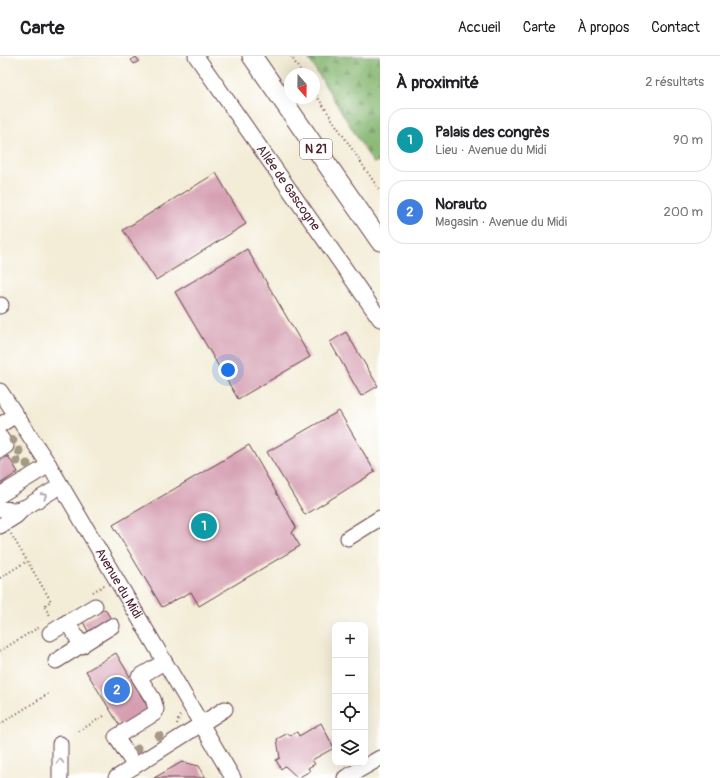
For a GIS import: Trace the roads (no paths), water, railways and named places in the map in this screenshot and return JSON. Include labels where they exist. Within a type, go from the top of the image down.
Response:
[{"type":"main road","name":"N 21","points":[[252,56],[380,241]]},
{"type":"main road","name":"N 21","points":[[258,56],[380,232]]},
{"type":"street","name":"Allée de Gascogne","points":[[196,56],[380,319]]},
{"type":"street","name":"Avenue du Midi","points":[[0,391],[48,465],[233,778]]},
{"type":"street","points":[[0,424],[16,415]]},
{"type":"street","points":[[0,436],[6,446],[0,450]]},
{"type":"street","points":[[0,496],[48,465]]},
{"type":"street","points":[[2,519],[16,510],[24,508],[60,486]]},
{"type":"street","points":[[348,538],[380,518]]},
{"type":"street","points":[[50,633],[95,606]]},
{"type":"street","points":[[67,622],[82,646]]},
{"type":"street","points":[[56,662],[112,626]]},
{"type":"street","points":[[135,766],[116,737],[155,713],[156,709],[153,699],[139,677],[164,662]]},
{"type":"street","points":[[116,778],[224,709]]},
{"type":"street","points":[[60,744],[60,778]]},
{"type":"street","points":[[345,778],[380,758]]},
{"type":"place","name":"Palais des congrès","points":[[204,526]]},
{"type":"place","name":"Norauto","points":[[117,690]]}]
